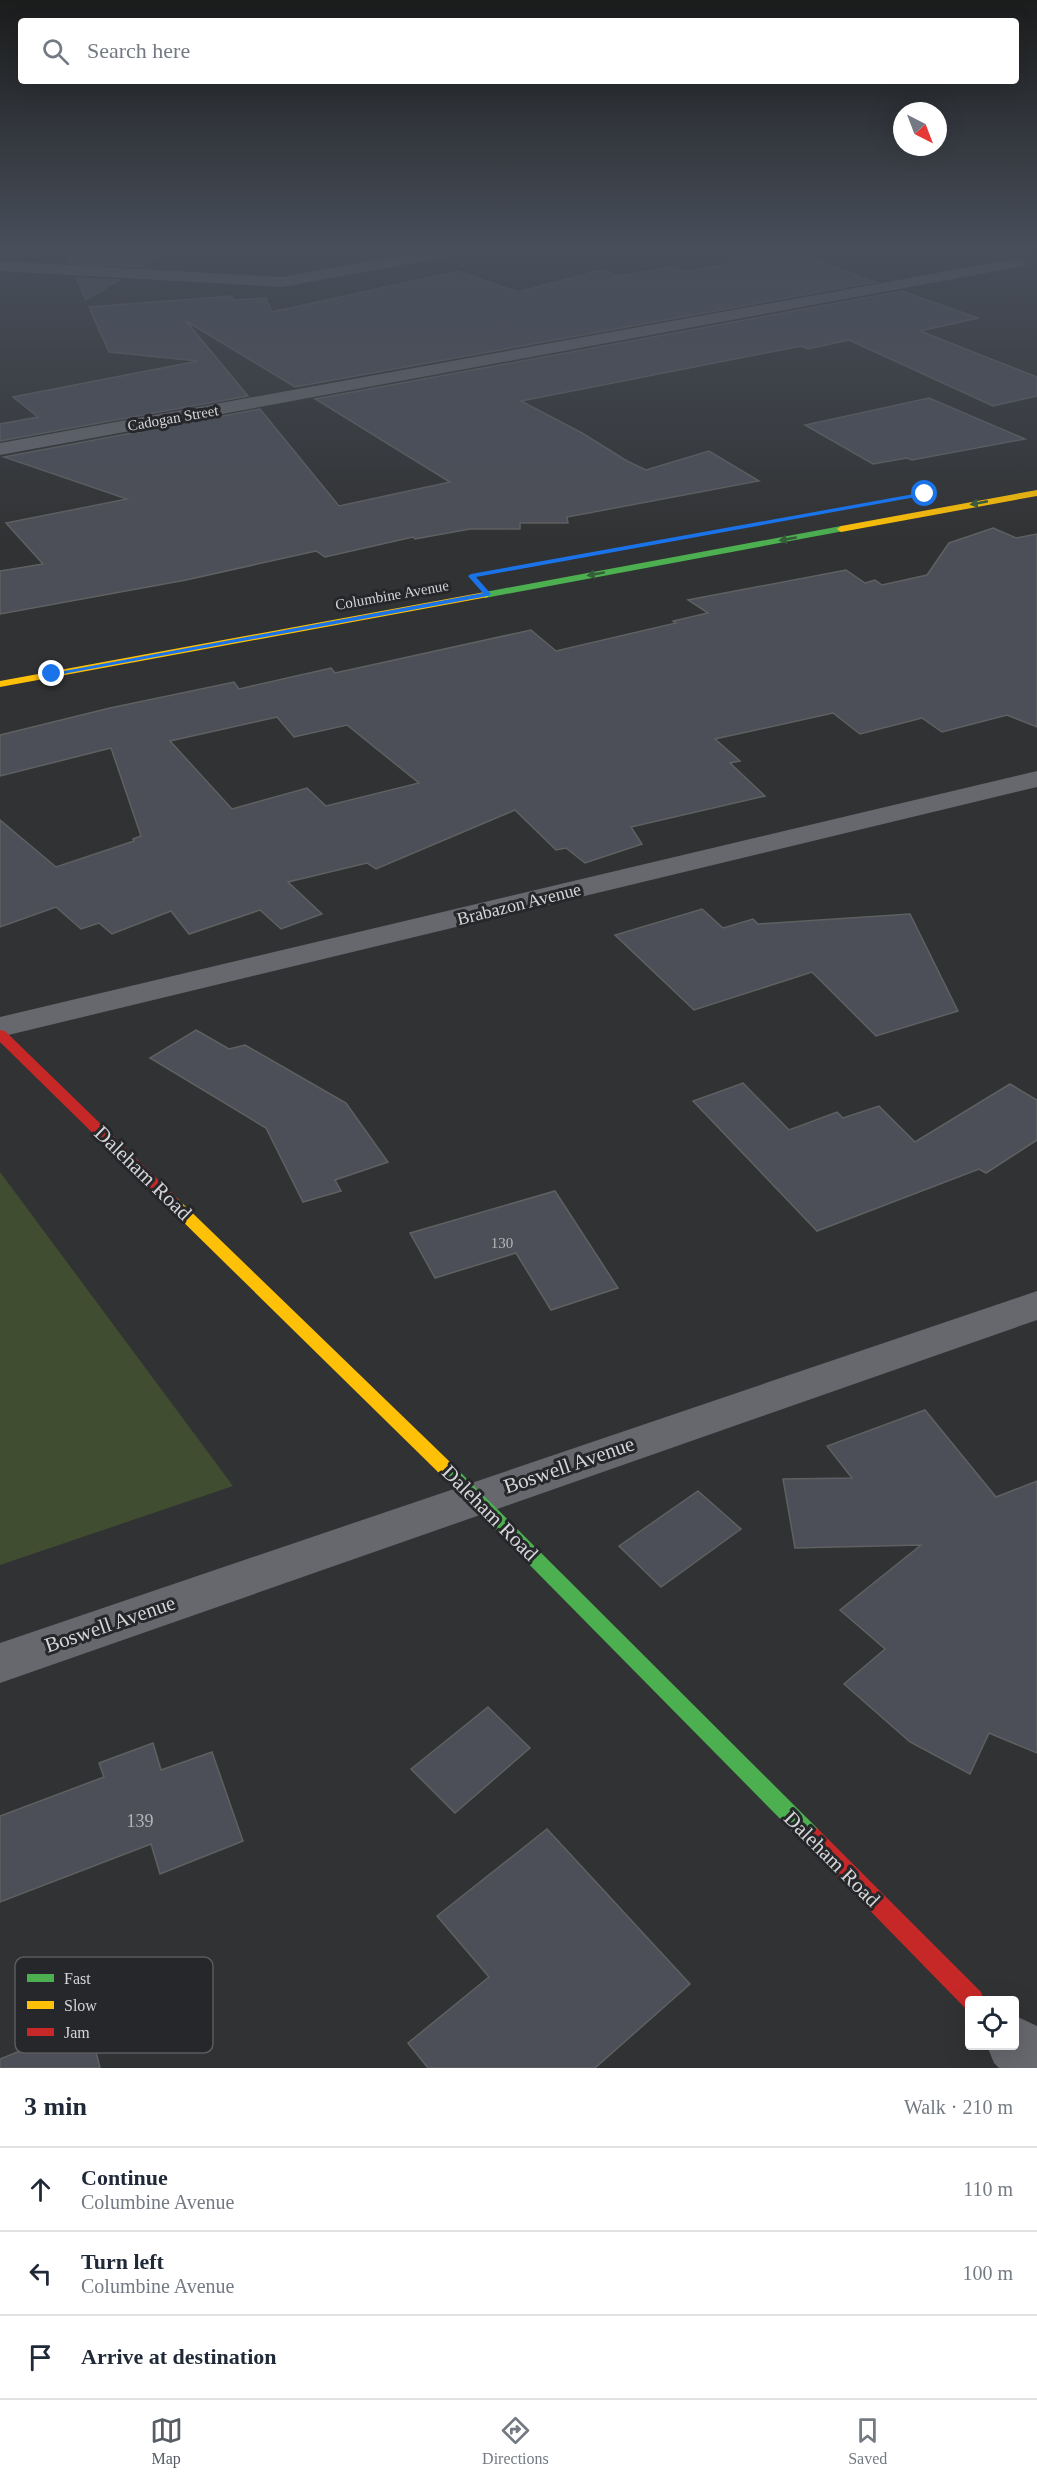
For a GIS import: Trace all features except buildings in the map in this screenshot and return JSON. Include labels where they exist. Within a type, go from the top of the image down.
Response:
[{"type":"main road","points":[[1007,486],[1023,495]]},
{"type":"main road","name":"Columbine Avenue","points":[[0,684],[1037,493]]},
{"type":"main road","points":[[477,582],[488,594]]},
{"type":"main road","name":"Daleham Road","points":[[0,1034],[475,1497],[968,1996]]},
{"type":"street","name":"Cadogan Street","points":[[0,449],[551,349]]},
{"type":"street","name":"Brabazon Avenue","points":[[0,1027],[1037,779]]},
{"type":"street","name":"Boswell Avenue","points":[[0,1663],[475,1497],[1037,1305]]},
{"type":"street","points":[[1019,2048],[1037,2066]]},
{"type":"green space","points":[[0,1172],[233,1486],[0,1565]]},
{"type":"traffic: fast","points":[[485,595],[841,529]]},
{"type":"traffic: fast","points":[[444,1467],[811,1836]]},
{"type":"traffic: slow","points":[[841,529],[1037,493]]},
{"type":"traffic: slow","points":[[0,684],[485,595]]},
{"type":"traffic: slow","points":[[173,1203],[444,1467]]},
{"type":"traffic: jam","points":[[0,1034],[173,1203]]},
{"type":"traffic: jam","points":[[811,1836],[969,1996]]},
{"type":"route","points":[[52,674],[488,594],[471,576],[925,494]]}]
